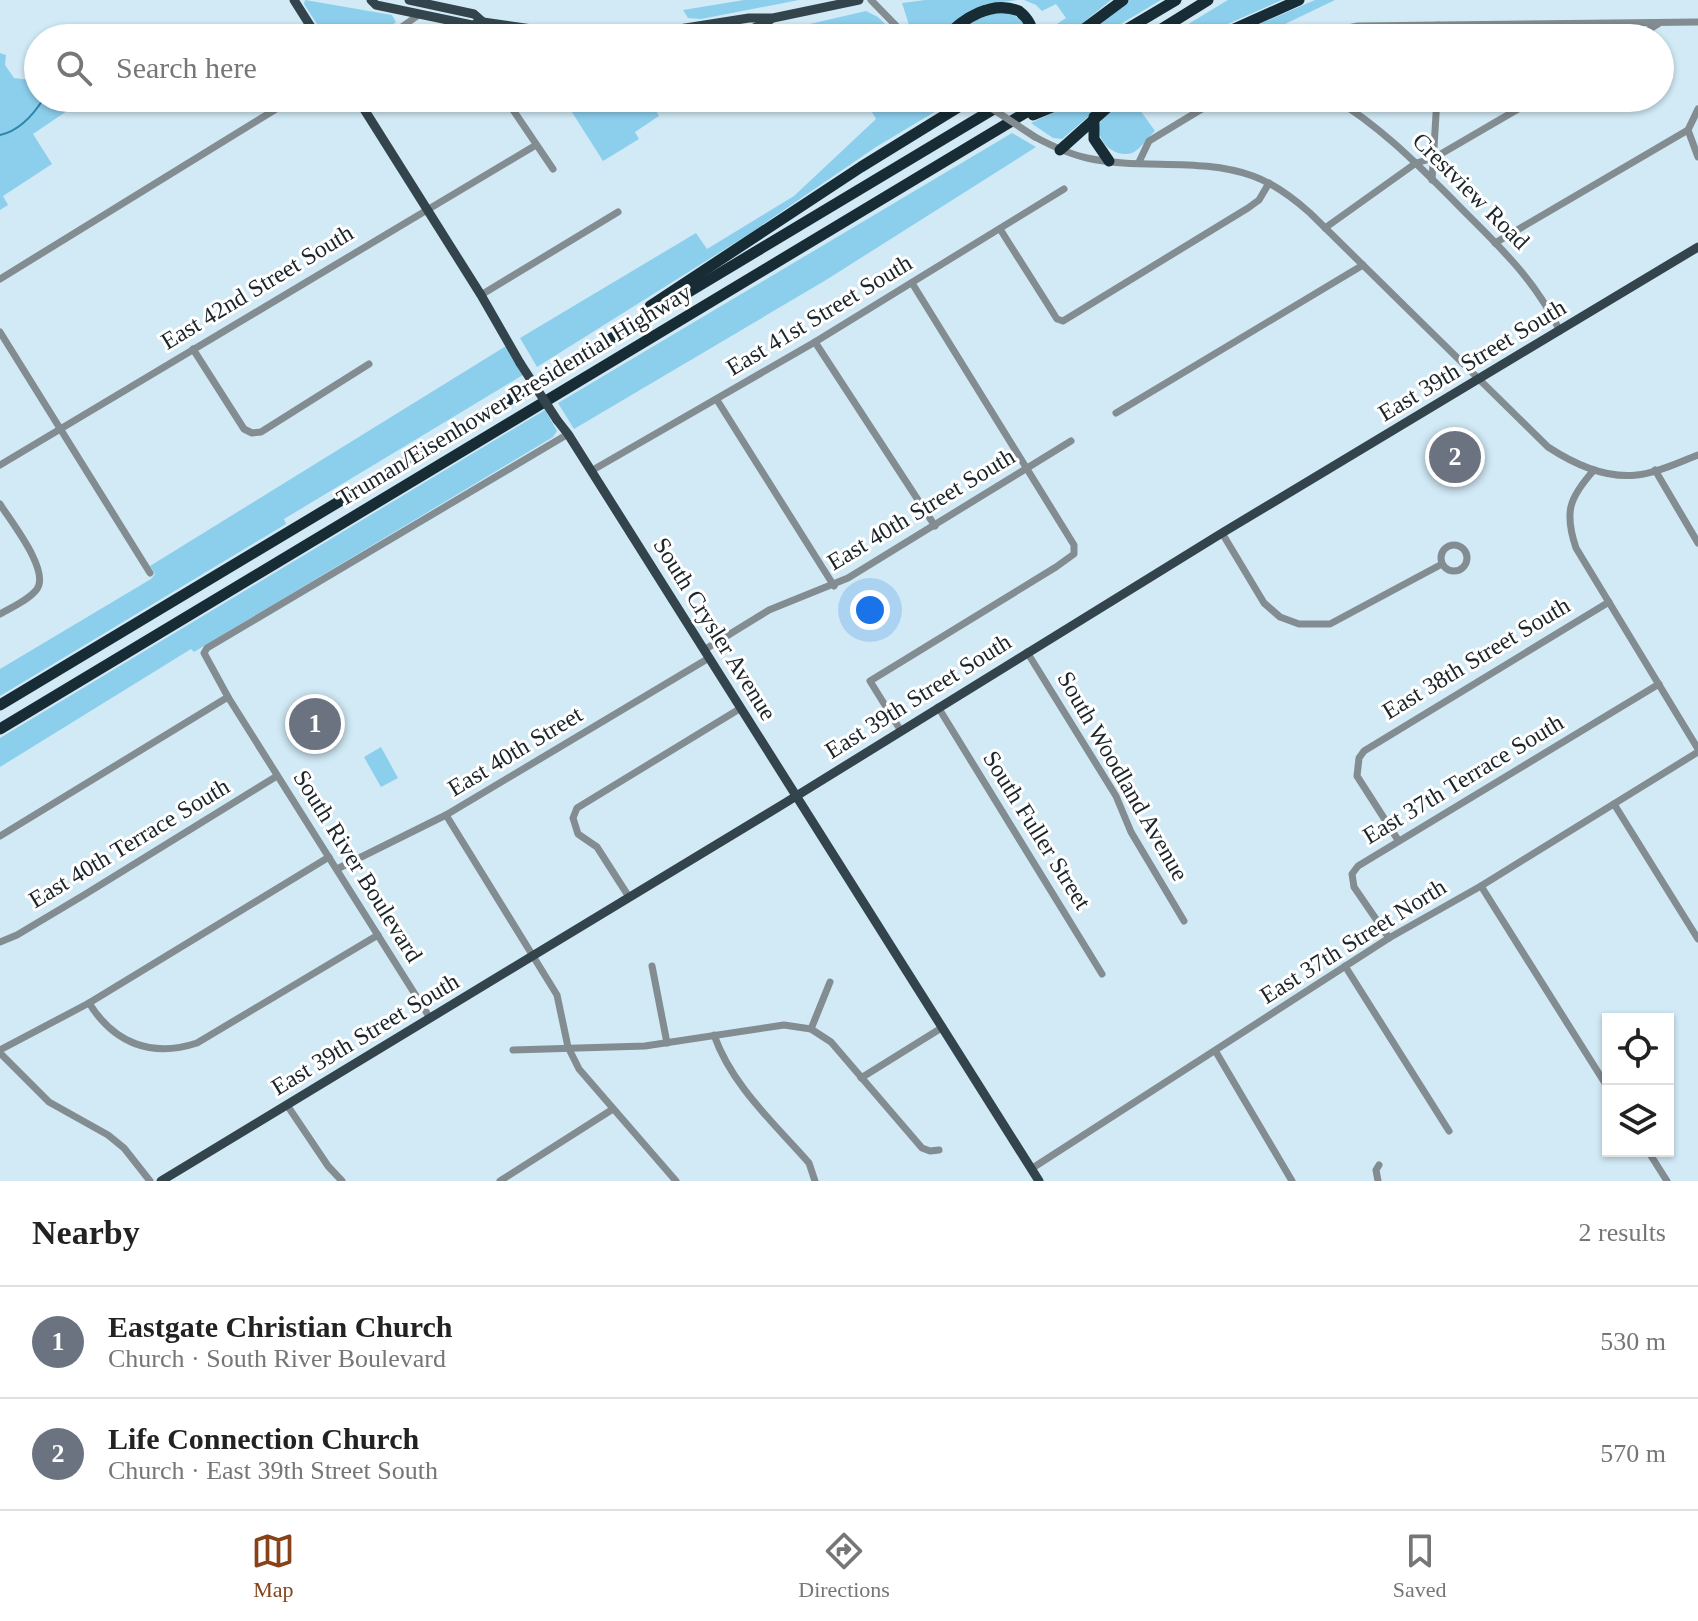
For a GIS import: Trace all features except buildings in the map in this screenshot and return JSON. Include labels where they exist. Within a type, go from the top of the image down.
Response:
[{"type":"highway","points":[[1089,24],[1113,4],[1123,0]]},
{"type":"highway","points":[[1136,24],[1176,0]]},
{"type":"highway","points":[[1169,24],[1208,0]]},
{"type":"highway","points":[[1245,24],[1297,0]]},
{"type":"highway","points":[[957,24],[980,7],[1002,3],[1018,9],[1029,24]]},
{"type":"highway","points":[[564,366],[848,175],[951,112]]},
{"type":"highway","name":"Truman/Eisenhower Presidential Highway","points":[[0,705],[989,112]]},
{"type":"highway","name":"Truman/Eisenhower Presidential Highway","points":[[0,729],[1028,112]]},
{"type":"highway","points":[[999,130],[1041,112]]},
{"type":"highway","points":[[1060,150],[1100,112]]},
{"type":"highway","points":[[1094,117],[1094,139],[1109,161]]},
{"type":"main road","points":[[294,0],[309,24]]},
{"type":"main road","points":[[371,0],[376,5],[467,24]]},
{"type":"main road","points":[[409,0],[474,14],[483,22]]},
{"type":"main road","points":[[711,24],[773,18],[859,0]]},
{"type":"main road","points":[[762,24],[773,18]]},
{"type":"main road","points":[[476,24],[497,24]]},
{"type":"main road","name":"South Crysler Avenue","points":[[366,112],[520,363],[568,434],[1039,1181]]},
{"type":"main road","name":"East 39th Street South","points":[[161,1181],[796,796],[1222,533],[1698,247]]},
{"type":"street","points":[[406,24],[443,0]]},
{"type":"street","points":[[871,0],[895,24]]},
{"type":"street","points":[[1549,24],[1698,22]]},
{"type":"street","points":[[1495,243],[1688,130],[1698,109]]},
{"type":"street","points":[[0,279],[271,112]]},
{"type":"street","points":[[514,112],[553,169]]},
{"type":"street","points":[[996,112],[1060,150],[1088,158],[1230,169],[1269,183],[1288,195],[1325,228],[1548,447],[1568,460],[1594,470],[1633,476],[1698,455]]},
{"type":"street","points":[[1139,162],[1149,141],[1197,112]]},
{"type":"street","name":"Crestview Road","points":[[1355,112],[1416,163],[1532,282],[1560,331]]},
{"type":"street","points":[[1432,180],[1436,112]]},
{"type":"street","points":[[1325,228],[1416,163],[1434,158],[1513,112]]},
{"type":"street","points":[[1688,130],[1698,157]]},
{"type":"street","name":"East 42nd Street South","points":[[0,465],[536,145]]},
{"type":"street","points":[[1000,229],[1057,319],[1063,321],[1248,208],[1259,200],[1269,183]]},
{"type":"street","name":"East 41st Street South","points":[[591,471],[815,342],[1064,189]]},
{"type":"street","points":[[481,295],[618,212]]},
{"type":"street","points":[[1116,413],[1363,265]]},
{"type":"street","points":[[901,731],[870,681],[1074,554],[1072,538],[912,283]]},
{"type":"street","points":[[0,332],[150,573]]},
{"type":"street","points":[[815,342],[935,526]]},
{"type":"street","points":[[193,349],[244,429],[254,433],[261,432],[369,364]]},
{"type":"street","points":[[717,400],[834,586]]},
{"type":"street","name":"South River Boulevard","points":[[430,1018],[228,697],[204,653],[207,648],[568,434]]},
{"type":"street","name":"East 40th Street South","points":[[707,654],[769,610],[834,586],[1071,441]]},
{"type":"street","points":[[1594,470],[1574,493],[1570,524],[1576,548],[1698,750]]},
{"type":"street","points":[[1655,470],[1698,543]]},
{"type":"street","points":[[0,504],[39,566],[41,575],[34,592],[0,614]]},
{"type":"street","points":[[1222,533],[1264,603],[1280,617],[1313,626],[1330,624],[1442,564]]},
{"type":"street","name":"East 38th Street South","points":[[1398,840],[1357,776],[1359,758],[1364,751],[1609,602]]},
{"type":"street","name":"South Woodland Avenue","points":[[1027,652],[1116,796],[1131,832],[1184,921]]},
{"type":"street","name":"East 40th Street","points":[[337,869],[446,815],[707,654]]},
{"type":"street","name":"East 37th Terrace South","points":[[1388,936],[1354,887],[1352,874],[1358,866],[1659,684]]},
{"type":"street","points":[[0,836],[228,697]]},
{"type":"street","name":"South Fuller Street","points":[[938,707],[1102,974]]},
{"type":"street","points":[[629,897],[597,847],[578,834],[573,818],[577,808],[741,708]]},
{"type":"street","name":"East 37th Street North","points":[[1031,1169],[1216,1052],[1388,936],[1481,886],[1698,750]]},
{"type":"street","name":"East 40th Terrace South","points":[[0,942],[84,895],[277,776]]},
{"type":"street","points":[[1614,804],[1698,939]]},
{"type":"street","points":[[446,815],[557,995],[568,1047],[579,1069],[674,1180]]},
{"type":"street","points":[[150,1181],[124,1148],[108,1135],[49,1102],[0,1051],[89,1003],[329,857]]},
{"type":"street","points":[[1481,886],[1606,1085]]},
{"type":"street","points":[[89,1003],[104,1024],[128,1042],[152,1049],[181,1048],[197,1043],[378,935]]},
{"type":"street","points":[[652,966],[667,1043]]},
{"type":"street","points":[[1345,966],[1449,1131]]},
{"type":"street","points":[[811,1029],[830,982]]},
{"type":"street","points":[[513,1050],[645,1046],[784,1025],[811,1029],[831,1042],[922,1148],[939,1150]]},
{"type":"street","points":[[861,1078],[943,1027]]},
{"type":"street","points":[[714,1035],[732,1075],[809,1163],[815,1181]]},
{"type":"street","points":[[1216,1052],[1292,1181]]},
{"type":"street","points":[[287,1105],[328,1166],[342,1181]]},
{"type":"street","points":[[500,1181],[613,1109]]},
{"type":"street","points":[[1652,1157],[1667,1181]]},
{"type":"street","points":[[1378,1181],[1376,1170],[1379,1165]]},
{"type":"shaded area","points":[[305,0],[392,15],[396,22],[317,24],[304,4]]},
{"type":"shaded area","points":[[744,0],[799,0],[701,19],[688,18],[683,10]]},
{"type":"shaded area","points":[[925,0],[1018,0],[985,4],[953,24],[909,24],[902,3]]},
{"type":"shaded area","points":[[1024,0],[1111,0],[1081,24],[1057,24],[1066,18],[1056,4],[1042,11]]},
{"type":"shaded area","points":[[1130,0],[1161,0],[1121,24],[1100,24]]},
{"type":"shaded area","points":[[1228,0],[1282,0],[1228,24],[1188,24]]},
{"type":"shaded area","points":[[1315,0],[1335,0],[1285,24],[1259,24]]},
{"type":"shaded area","points":[[998,9],[1024,24],[966,24]]},
{"type":"shaded area","points":[[866,11],[885,24],[810,24]]},
{"type":"shaded area","points":[[0,53],[6,55],[5,65],[14,78],[24,79],[24,112],[65,112],[33,134],[52,164],[3,196],[8,205],[0,210]]},
{"type":"shaded area","points":[[572,112],[657,112],[659,116],[635,132],[639,139],[603,161]]},
{"type":"shaded area","points":[[872,112],[935,112],[876,147],[749,234],[537,367],[520,338],[696,233],[707,249],[794,196],[876,119]]},
{"type":"shaded area","points":[[1054,112],[1094,112],[1062,139],[1053,138],[1031,123]]},
{"type":"shaded area","points":[[1141,112],[1155,131],[1132,153],[1118,153],[1106,145],[1099,133],[1099,126],[1107,113]]},
{"type":"shaded area","points":[[1012,133],[1036,147],[826,280],[574,429],[558,403]]},
{"type":"shaded area","points":[[506,346],[523,375],[284,519],[286,524],[0,696],[0,669],[151,579],[155,574],[150,566]]},
{"type":"shaded area","points":[[545,410],[557,431],[553,437],[194,652],[191,649],[0,767],[0,738]]},
{"type":"shaded area","points":[[381,747],[398,778],[381,787],[364,757]]},
{"type":"waterway","points":[[0,135],[13,130],[34,112]]},
{"type":"place","name":"Life Connection Church","points":[[1455,457]]},
{"type":"place","name":"Eastgate Christian Church","points":[[315,724]]}]
